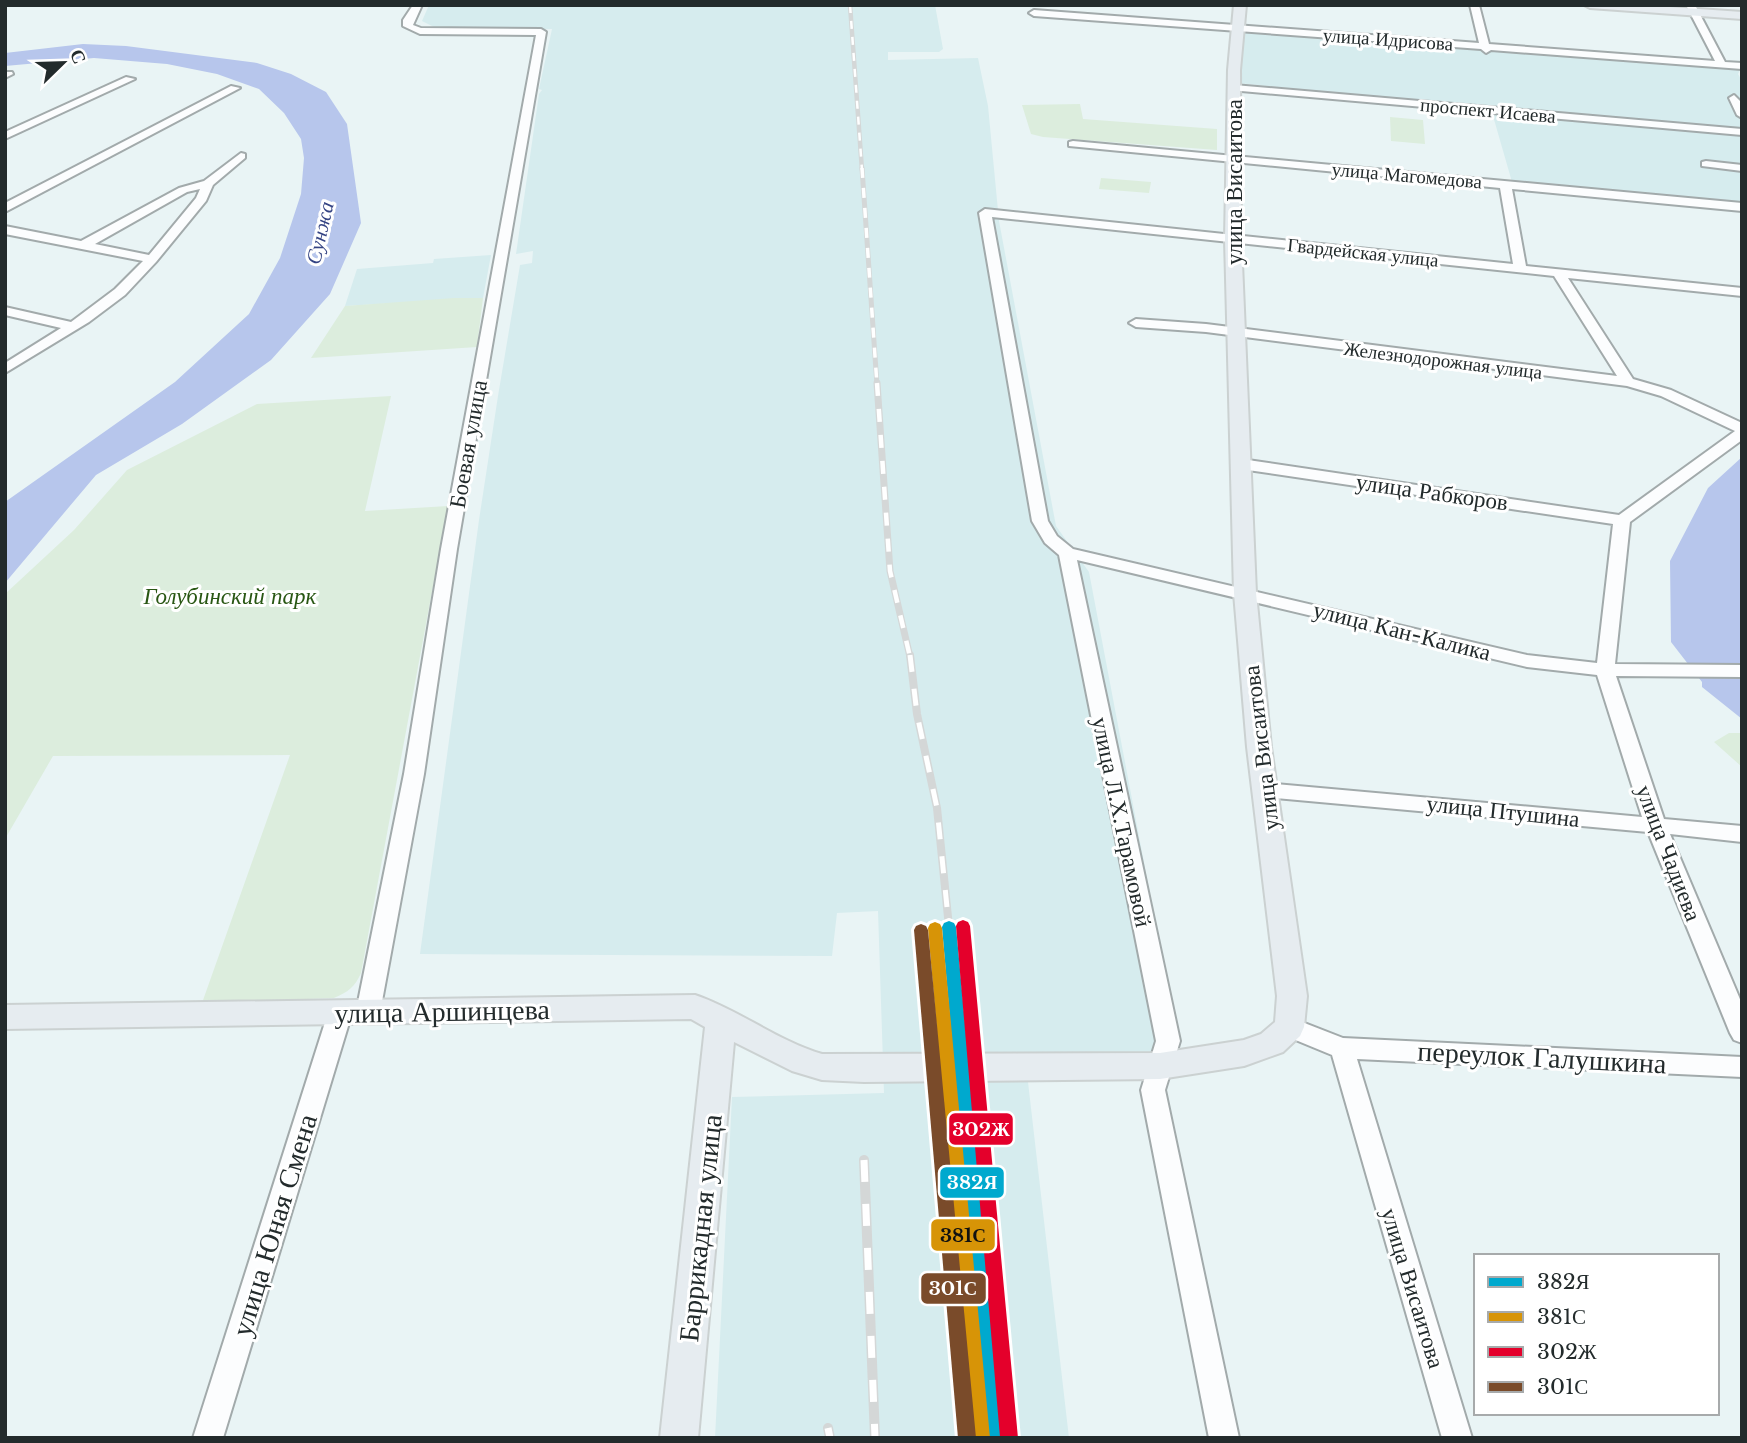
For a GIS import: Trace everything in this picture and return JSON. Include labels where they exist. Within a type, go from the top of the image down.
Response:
[{"type":"main road","name":"улица Висаитова","points":[[1240,5],[1234,88],[1233,239],[1245,593],[1265,790],[1290,984],[1289,1027]]},
{"type":"main road","points":[[1590,5],[1692,9],[1742,16]]},
{"type":"main road","name":"улица Аршинцева","points":[[5,1017],[695,1007],[721,1019],[756,1041],[792,1058],[822,1067],[864,1069],[1160,1066]]},
{"type":"main road","name":"Баррикадная улица","points":[[678,1438],[721,1019]]},
{"type":"main road","points":[[1160,1066],[1244,1053],[1272,1043],[1289,1027]]},
{"type":"street","name":"Боевая улица","points":[[354,1013],[414,774],[449,549],[541,32],[420,31],[408,26],[408,20],[418,5]]},
{"type":"street","points":[[1474,5],[1485,48]]},
{"type":"street","points":[[1692,9],[1722,65]]},
{"type":"street","name":"улица Идрисова","points":[[1034,13],[1742,66]]},
{"type":"street","points":[[5,136],[130,79]]},
{"type":"street","points":[[5,208],[236,88]]},
{"type":"street","name":"проспект Исаева","points":[[1234,88],[1742,132]]},
{"type":"street","points":[[1734,98],[1742,115]]},
{"type":"street","name":"улица Магомедова","points":[[1073,144],[1742,206]]},
{"type":"street","points":[[82,246],[183,190],[208,183],[241,156]]},
{"type":"street","points":[[1706,164],[1742,168]]},
{"type":"street","points":[[5,369],[120,292],[152,259],[202,199],[208,183]]},
{"type":"street","points":[[1505,184],[1520,268]]},
{"type":"street","name":"Гвардейская улица","points":[[1067,553],[1051,539],[1040,521],[985,213],[1742,292]]},
{"type":"street","points":[[5,230],[152,259]]},
{"type":"street","points":[[1559,272],[1628,382]]},
{"type":"street","points":[[5,311],[72,326]]},
{"type":"street","name":"Железнодорожная улица","points":[[1136,323],[1237,332],[1628,382],[1666,393],[1742,431]]},
{"type":"street","points":[[1605,670],[1622,520],[1742,431]]},
{"type":"street","name":"улица Рабкоров","points":[[1241,464],[1622,520]]},
{"type":"street","name":"улица Кан-Калика","points":[[1067,553],[1527,661],[1605,670],[1742,671]]},
{"type":"street","name":"улица Л.Х.Тарамовой","points":[[1067,553],[1168,1041],[1153,1090],[1224,1438]]},
{"type":"street","name":"улица Чадиева","points":[[1605,670],[1656,827],[1742,1033]]},
{"type":"street","name":"улица Птушина","points":[[1265,790],[1742,834]]},
{"type":"street","name":"улица Юная Смена","points":[[208,1438],[354,1013]]},
{"type":"street","points":[[1289,1027],[1342,1048]]},
{"type":"street","name":"переулок Галушкина","points":[[1342,1048],[1742,1067]]},
{"type":"street","name":"улица Висаитова","points":[[1342,1048],[1457,1438]]},
{"type":"shaded area","points":[[429,5],[935,5],[943,49],[939,52],[888,52],[888,60],[978,58],[988,106],[999,221],[1056,526],[1089,572],[1184,1074],[1028,1082],[1069,1438],[715,1438],[732,1097],[884,1093],[878,911],[837,913],[832,956],[420,954],[498,396],[520,265],[532,263],[533,251],[516,254],[539,94],[542,90],[539,89],[552,29],[440,30],[422,21]]},
{"type":"shaded area","points":[[1231,27],[1732,65],[1740,70],[1738,74],[1742,81],[1742,206],[1512,182],[1491,109],[1228,82]]},
{"type":"shaded area","points":[[491,255],[483,298],[345,306],[357,269]]},
{"type":"green space","points":[[1080,104],[1083,119],[1217,129],[1217,150],[1043,137],[1031,134],[1022,105]]},
{"type":"green space","points":[[1390,117],[1423,120],[1425,144],[1391,141]]},
{"type":"green space","points":[[1101,178],[1151,182],[1149,193],[1099,189]]},
{"type":"green space","points":[[483,298],[477,347],[311,358],[345,306]]},
{"type":"green space","name":"Голубинский парк","points":[[391,396],[365,511],[448,506],[361,973],[351,988],[334,998],[202,1003],[290,755],[53,756],[5,839],[5,594],[74,530],[127,470],[257,404]]},
{"type":"green space","points":[[1729,733],[1742,733],[1742,767],[1714,742]]},
{"type":"water","name":"Сунжа","points":[[83,44],[126,46],[257,63],[291,74],[326,92],[347,124],[361,223],[330,294],[271,360],[182,424],[96,475],[5,583],[5,502],[175,382],[249,314],[280,258],[301,194],[304,158],[301,139],[284,113],[259,89],[217,74],[167,64],[94,58],[5,66],[5,53]]},
{"type":"water","points":[[1742,457],[1742,719],[1702,687],[1702,682],[1671,642],[1670,561],[1708,488]]},
{"type":"railway","points":[[850,5],[862,170]]},
{"type":"railway","points":[[862,168],[877,385]]},
{"type":"railway","points":[[877,383],[890,571],[910,657]]},
{"type":"railway","points":[[910,655],[917,714],[937,808],[949,927]]},
{"type":"railway","points":[[864,1160],[875,1438]]},
{"type":"railway","points":[[828,1428],[830,1438]]},
{"type":"transit line","name":"302Ж","points":[[963,926],[1009,1437]]},
{"type":"transit line","name":"382Я","points":[[949,927],[995,1438]]},
{"type":"transit line","name":"381С","points":[[935,928],[981,1438]]},
{"type":"transit line","name":"301С","points":[[921,930],[967,1438]]}]
